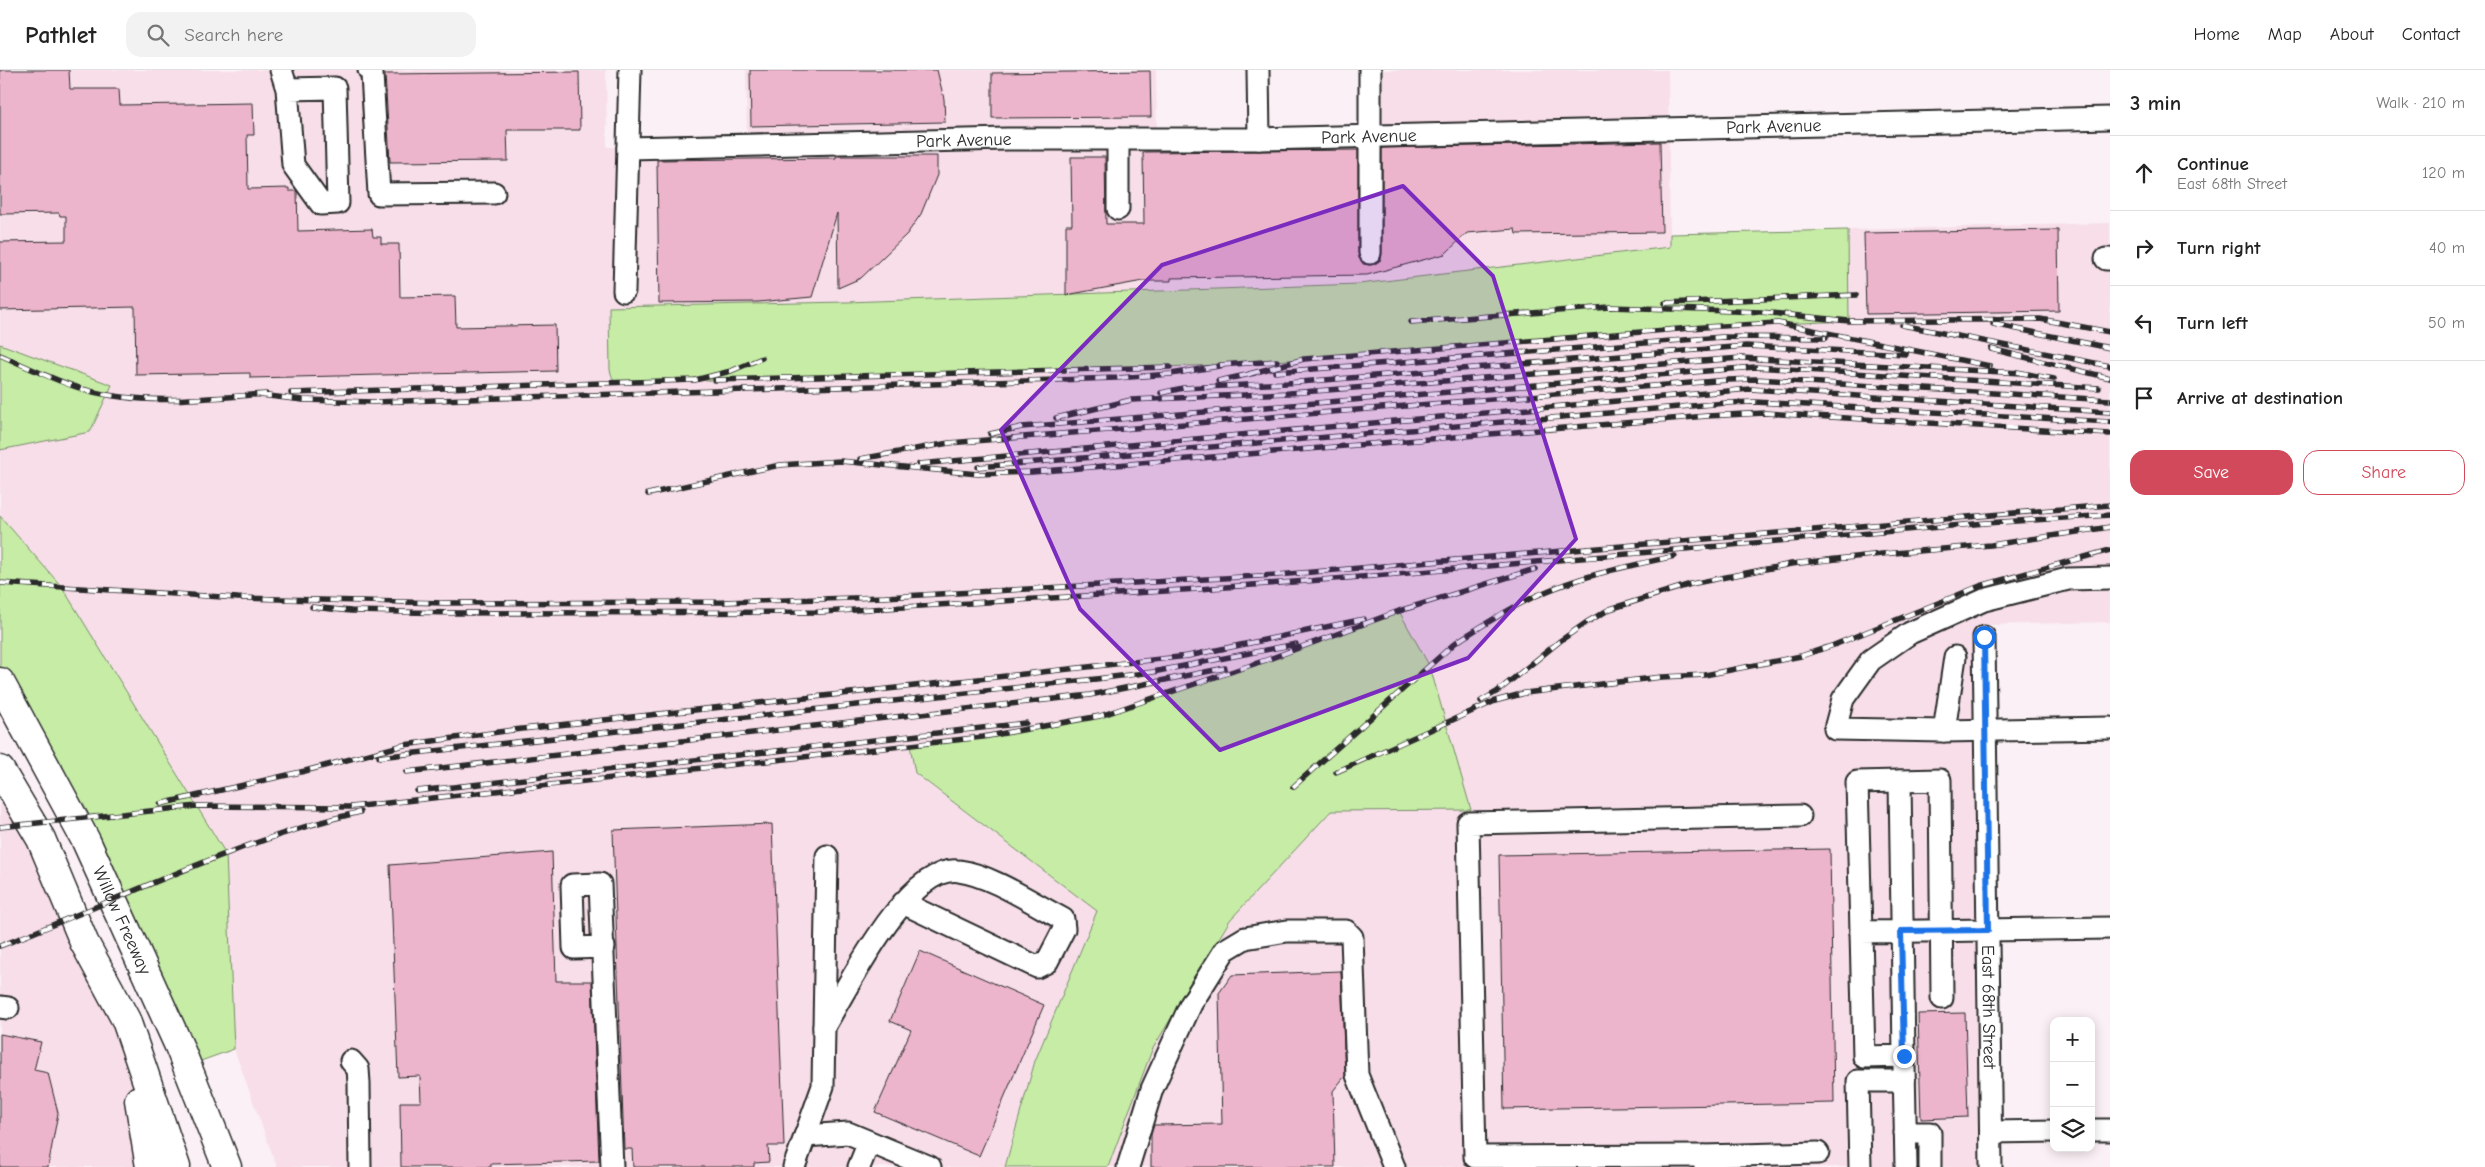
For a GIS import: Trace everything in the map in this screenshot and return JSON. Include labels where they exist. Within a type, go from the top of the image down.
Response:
[{"type":"highway","name":"Willow Freeway","points":[[0,682],[86,841],[178,1046],[226,1166]]},
{"type":"highway","points":[[0,770],[42,839],[84,942],[126,1020],[176,1167]]},
{"type":"highway","points":[[126,1020],[150,1167]]},
{"type":"street","points":[[369,70],[372,74],[379,194],[494,193]]},
{"type":"street","points":[[624,290],[630,70]]},
{"type":"street","points":[[1258,70],[1259,139]]},
{"type":"street","points":[[1370,70],[1370,253]]},
{"type":"street","points":[[284,79],[335,88],[338,203],[321,204],[292,166],[284,79]]},
{"type":"street","name":"Park Avenue","points":[[628,148],[1007,139],[1259,139],[1371,134],[2110,118]]},
{"type":"street","points":[[1118,139],[1118,209]]},
{"type":"street","points":[[2110,578],[2068,579],[1984,600],[1910,633],[1871,660],[1843,699],[1835,729],[1944,731],[2110,728]]},
{"type":"street","name":"East 68th Street","points":[[1984,637],[1992,1167]]},
{"type":"street","points":[[1944,731],[1955,656]]},
{"type":"street","points":[[1904,1056],[1864,1057],[1857,782],[1940,780],[1942,998]]},
{"type":"street","points":[[1900,781],[1906,1167]]},
{"type":"street","points":[[1800,816],[1468,822],[1475,1157],[1704,1162],[1818,1153]]},
{"type":"street","points":[[794,1167],[823,1086],[828,856]]},
{"type":"street","points":[[824,1026],[885,925],[903,903],[935,874],[957,870],[980,876],[1063,919],[1064,929],[1047,962],[1037,967],[903,903]]},
{"type":"street","points":[[1861,932],[2110,928]]},
{"type":"street","points":[[1128,1167],[1152,1089],[1191,1004],[1225,950],[1245,938],[1287,931],[1346,931],[1352,937],[1357,1075],[1394,1167]]},
{"type":"street","points":[[604,947],[612,1167]]},
{"type":"street","points":[[351,1060],[358,1069],[360,1167]]},
{"type":"street","points":[[1860,1167],[1858,1081],[1904,1081]]},
{"type":"street","points":[[2095,1130],[2110,1130]]},
{"type":"street","points":[[1991,1132],[2050,1131]]},
{"type":"street","points":[[805,1136],[848,1133],[930,1167]]},
{"type":"street","points":[[1905,1133],[1930,1133],[1930,1167]]},
{"type":"street","points":[[859,1167],[869,1142]]},
{"type":"highlighted area","points":[[1403,186],[1493,276],[1576,539],[1468,658],[1220,750],[1080,609],[1001,430],[1162,265]]},
{"type":"shaded area","points":[[0,70],[606,70],[607,147],[628,148],[747,145],[746,70],[1156,70],[1157,139],[1371,134],[1370,70],[1668,70],[1670,247],[1359,284],[847,302],[609,307],[611,383],[777,379],[1704,327],[1849,321],[1848,230],[2110,223],[2110,622],[1985,625],[1991,1167],[1059,1167],[1331,637],[1100,716],[983,737],[910,746],[915,774],[1097,911],[1035,1060],[1005,1167],[277,1167],[234,1049],[226,854],[62,587],[0,516],[0,450],[89,432],[112,385],[0,344]]},
{"type":"shaded area","points":[[0,770],[126,1020],[150,1167],[0,1167]]},
{"type":"green space","points":[[1848,230],[1849,321],[1704,327],[1225,365],[614,383],[610,370],[609,307],[847,302],[1359,284],[1670,247],[1670,234]]},
{"type":"green space","points":[[0,344],[112,385],[90,432],[0,450]]},
{"type":"green space","points":[[0,516],[62,587],[226,854],[234,1049],[187,1066],[0,682]]},
{"type":"green space","points":[[1399,611],[1430,667],[1471,810],[1331,811],[1230,920],[1152,1050],[1108,1167],[1005,1167],[1035,1061],[1097,911],[915,773],[910,745],[983,737],[1100,716],[1269,659]]},
{"type":"building","points":[[0,70],[69,70],[70,89],[119,89],[120,105],[253,103],[254,135],[247,135],[248,189],[289,188],[289,191],[297,191],[298,231],[372,229],[373,237],[381,237],[381,244],[399,244],[400,297],[455,296],[456,327],[555,325],[556,371],[250,378],[250,373],[136,375],[135,307],[0,310],[0,242],[66,241],[66,216],[60,216],[59,213],[0,214]]},
{"type":"building","points":[[750,70],[937,70],[944,99],[945,122],[751,126]]},
{"type":"building","points":[[1150,71],[1151,117],[992,118],[992,73]]},
{"type":"building","points":[[579,72],[580,130],[507,130],[508,161],[390,162],[385,74]]},
{"type":"building","points":[[1660,142],[1662,232],[1516,234],[1515,229],[1467,233],[1445,254],[1367,275],[1171,278],[1171,281],[1143,281],[1066,295],[1066,225],[1072,225],[1071,157],[1105,157],[1106,224],[1144,224],[1143,152],[1358,150],[1358,253],[1363,264],[1370,265],[1381,260],[1382,253],[1382,148]]},
{"type":"building","points":[[836,156],[937,156],[937,175],[921,214],[907,234],[861,278],[838,288],[837,213],[812,297],[758,302],[659,303],[657,160],[836,158]]},
{"type":"building","points":[[2058,230],[2059,311],[1866,314],[1864,233]]},
{"type":"building","points":[[772,824],[784,1146],[768,1146],[769,1162],[754,1163],[754,1167],[633,1167],[632,1149],[624,1149],[613,830]]},
{"type":"building","points":[[1830,849],[1834,1103],[1504,1109],[1499,855]]},
{"type":"building","points":[[552,852],[556,981],[592,981],[599,1161],[491,1164],[491,1167],[401,1167],[400,1102],[421,1102],[420,1076],[398,1077],[390,865]]},
{"type":"building","points":[[920,951],[1044,1005],[979,1156],[875,1112],[911,1030],[890,1021]]},
{"type":"building","points":[[1341,971],[1345,1076],[1333,1091],[1335,1167],[1151,1167],[1151,1135],[1154,1125],[1222,1124],[1219,993],[1232,975]]},
{"type":"building","points":[[1965,1013],[1968,1117],[1921,1119],[1918,1014]]},
{"type":"building","points":[[0,1034],[41,1042],[34,1070],[48,1073],[58,1113],[48,1167],[0,1167]]},
{"type":"railway","points":[[1665,303],[1856,295]]},
{"type":"railway","points":[[1411,322],[1610,307],[1761,312],[1849,321],[2040,319],[2110,332]]},
{"type":"railway","points":[[1249,374],[1304,359],[1704,327],[1778,323],[1990,366]]},
{"type":"railway","points":[[1993,324],[2110,348]]},
{"type":"railway","points":[[1902,325],[2110,366]]},
{"type":"railway","points":[[1275,372],[1722,337],[1826,338]]},
{"type":"railway","points":[[1161,393],[1183,388],[1287,383],[1746,346],[1906,354]]},
{"type":"railway","points":[[1991,349],[2110,378]]},
{"type":"railway","points":[[0,355],[64,383],[108,395],[130,398],[199,399],[266,394]]},
{"type":"railway","points":[[291,393],[695,380],[731,371],[762,358]]},
{"type":"railway","points":[[1056,418],[1131,400],[1289,393],[1741,358],[2022,373]]},
{"type":"railway","points":[[1220,365],[1277,361]]},
{"type":"railway","points":[[260,395],[303,400],[373,402],[1117,378],[1171,374],[1225,365]]},
{"type":"railway","points":[[715,380],[1170,367]]},
{"type":"railway","points":[[990,434],[1022,427],[1755,367],[2099,388]]},
{"type":"railway","points":[[2017,372],[2054,379]]},
{"type":"railway","points":[[1218,381],[1255,373]]},
{"type":"railway","points":[[860,459],[949,443],[1728,380],[1755,379],[2110,400]]},
{"type":"railway","points":[[919,464],[1750,389],[2110,412]]},
{"type":"railway","points":[[978,467],[1726,403],[1755,402],[2110,422]]},
{"type":"railway","points":[[648,494],[780,465],[840,461],[978,474],[1032,472],[1707,416],[1765,413],[2110,434]]},
{"type":"railway","points":[[0,583],[238,598],[445,603],[723,602],[885,597],[1277,575],[2110,505]]},
{"type":"railway","points":[[312,607],[351,611],[457,613],[822,612],[1199,589],[1374,576],[1986,523],[2110,515]]},
{"type":"railway","points":[[1481,701],[1498,691],[1560,641],[1610,609],[1691,584],[1791,564],[1991,545],[2110,527]]},
{"type":"railway","points":[[1336,772],[1495,701],[1525,693],[1662,677],[1705,675],[1801,656],[1834,645],[1980,586],[2110,550]]},
{"type":"railway","points":[[1293,787],[1455,643],[1496,618],[1538,595],[1572,582],[1675,556]]},
{"type":"railway","points":[[0,827],[197,806],[351,807],[983,737],[1100,716],[1269,659],[1399,611],[1535,569]]},
{"type":"railway","points":[[160,804],[305,771],[404,745],[513,730],[1188,656],[1364,619]]},
{"type":"railway","points":[[379,757],[1153,672],[1296,644]]},
{"type":"railway","points":[[406,772],[1090,695],[1225,668]]},
{"type":"railway","points":[[417,791],[1026,723]]},
{"type":"railway","points":[[0,946],[223,855],[314,824],[360,812]]},
{"type":"route","points":[[1904,1056],[1901,931],[1988,930],[1984,637]]}]
